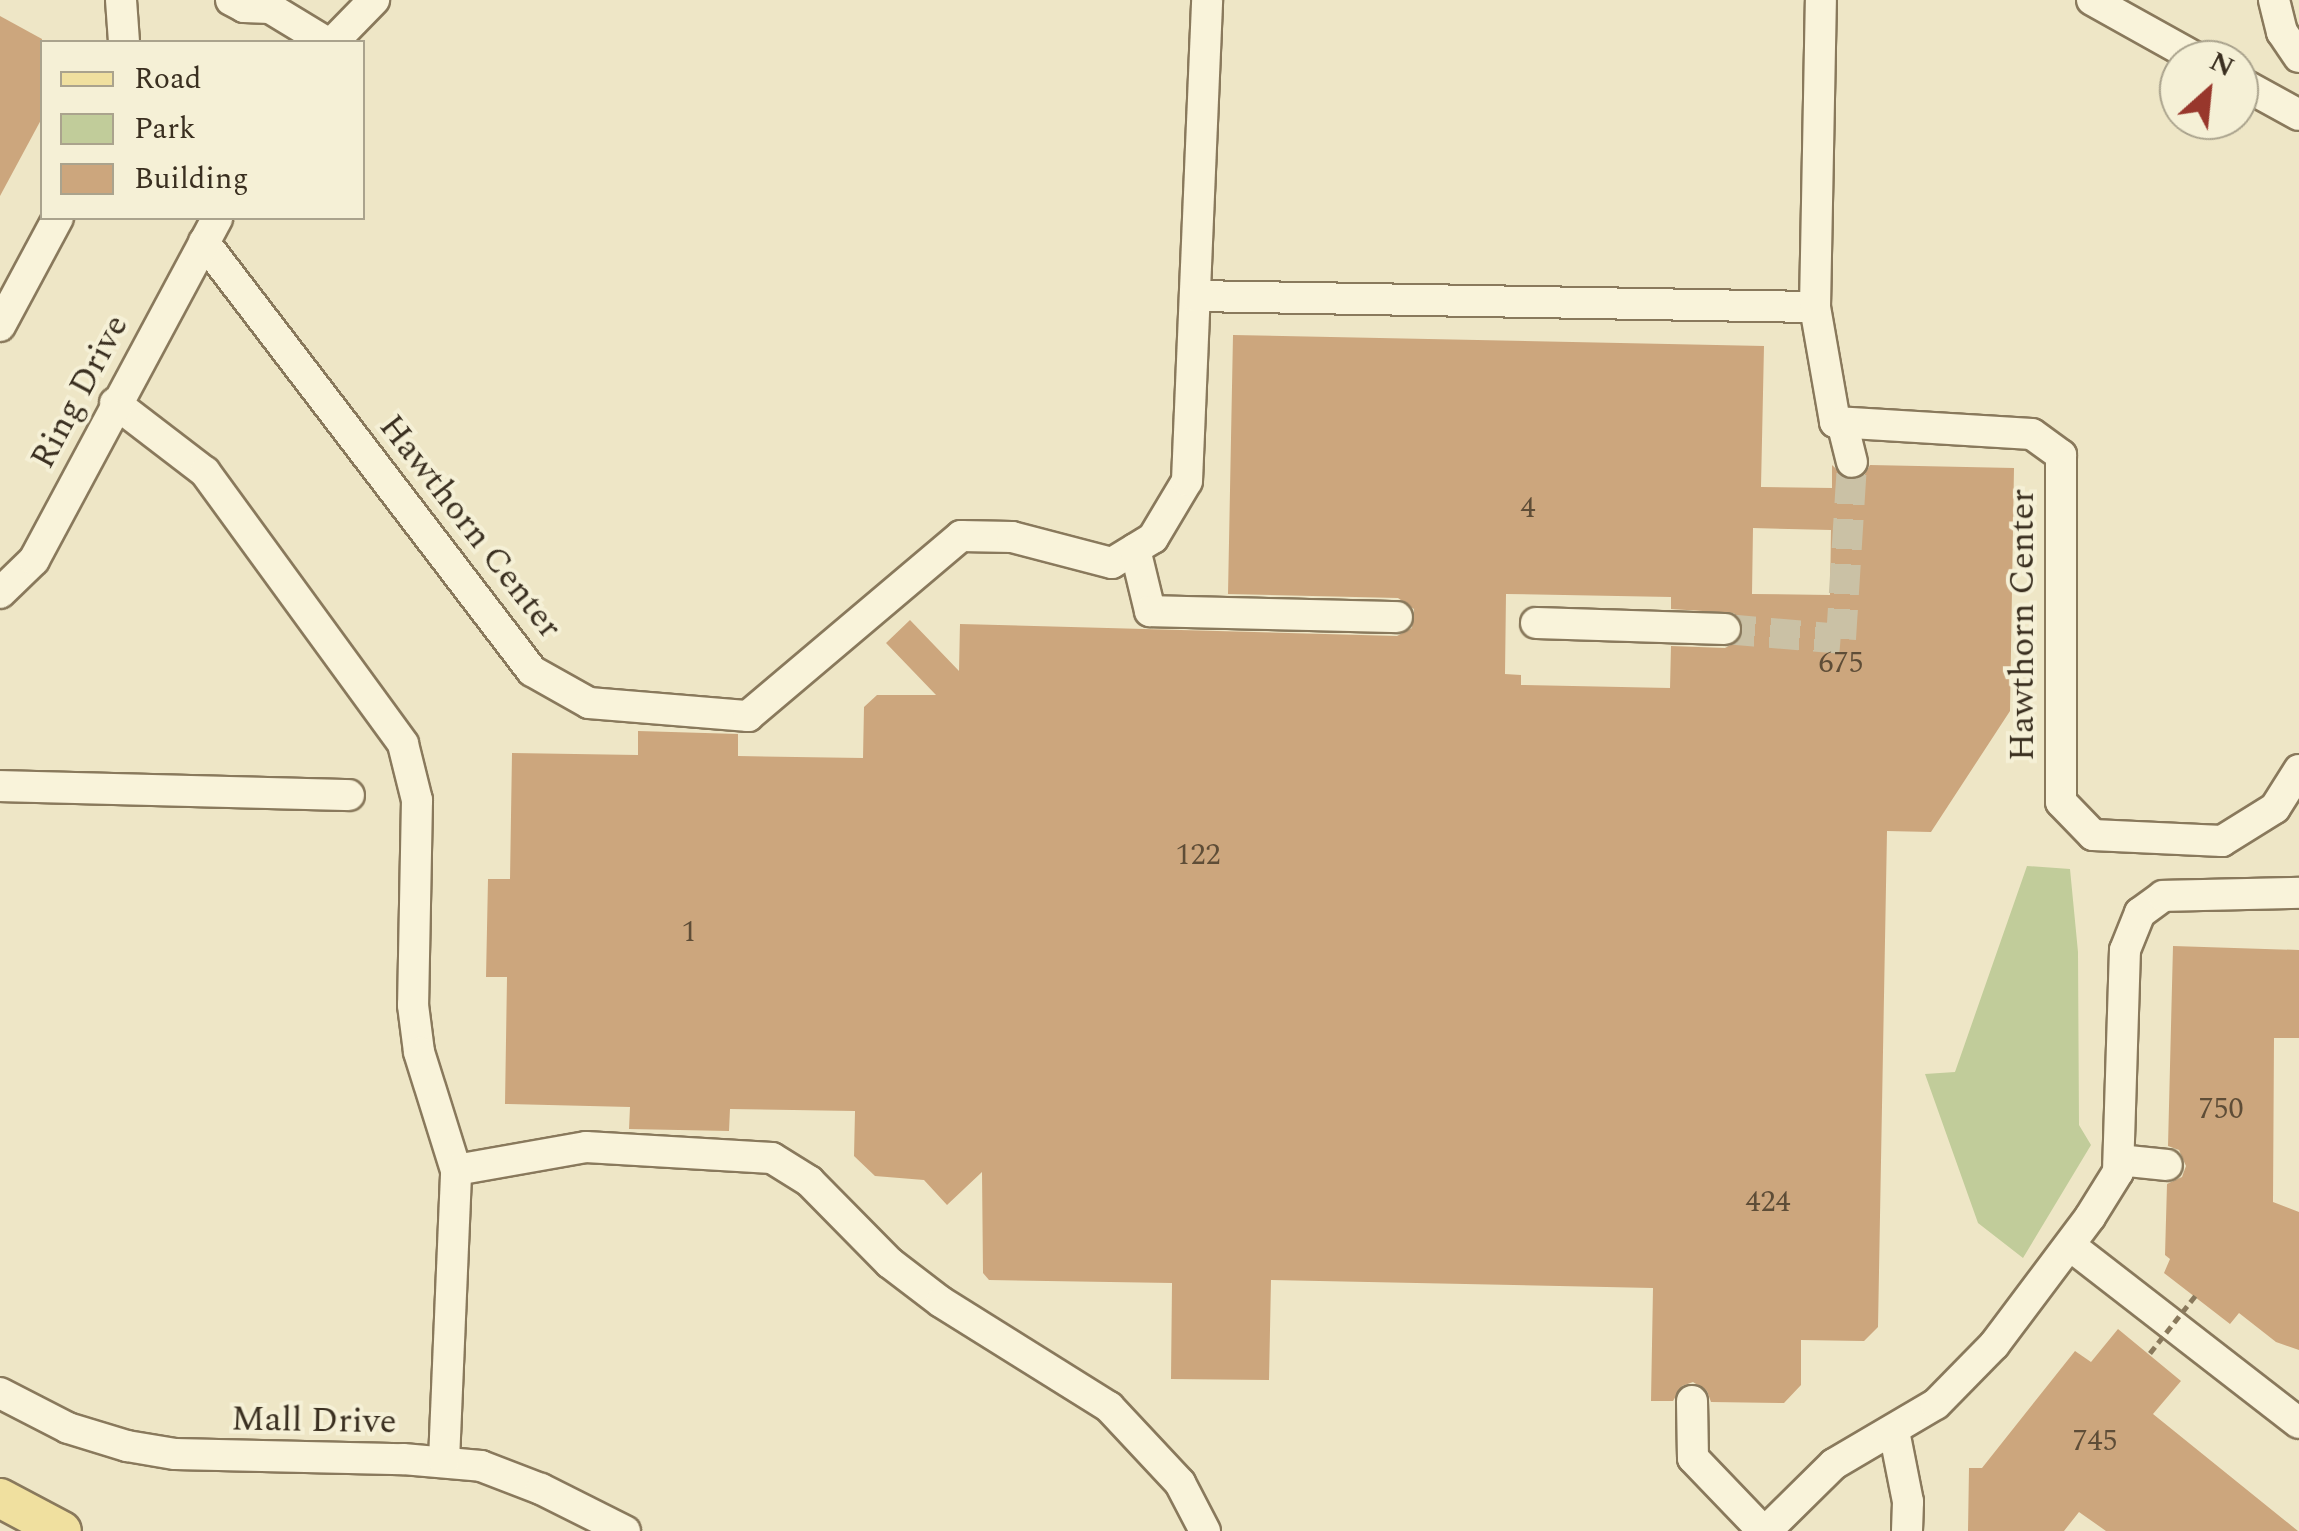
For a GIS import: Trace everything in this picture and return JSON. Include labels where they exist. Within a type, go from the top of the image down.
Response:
[{"type":"main road","points":[[0,1498],[62,1531]]},
{"type":"street","points":[[121,0],[124,40]]},
{"type":"street","points":[[231,0],[244,7],[268,4],[327,40]]},
{"type":"street","points":[[332,40],[374,0]]},
{"type":"street","points":[[1207,0],[1187,481],[1152,538],[1135,548],[1150,611],[1397,617]]},
{"type":"street","points":[[1821,0],[1815,307],[1835,422],[1842,422],[1852,462]]},
{"type":"street","points":[[2092,0],[2164,40]]},
{"type":"street","points":[[2274,0],[2282,32],[2299,57]]},
{"type":"street","points":[[2259,93],[2299,115]]},
{"type":"street","points":[[0,326],[57,220]]},
{"type":"street","name":"Ring Drive","points":[[0,594],[34,560],[210,230]]},
{"type":"street","name":"Hawthorn Center","points":[[210,230],[532,670],[589,703],[748,716],[961,536],[1012,537],[1112,563],[1135,548]]},
{"type":"street","points":[[1195,296],[1815,307]]},
{"type":"street","points":[[115,403],[205,472],[402,744],[416,800],[414,1005],[419,1052],[456,1170],[444,1462]]},
{"type":"street","name":"Hawthorn Center","points":[[1842,422],[2032,434],[2061,455],[2062,802],[2093,834],[2222,842],[2275,808],[2299,770]]},
{"type":"street","points":[[1536,622],[1725,629]]},
{"type":"street","points":[[0,786],[349,795]]},
{"type":"street","points":[[1692,1402],[1693,1458],[1764,1531],[1834,1464],[1936,1404],[1994,1345],[2072,1247],[2118,1172],[2125,950],[2140,914],[2163,896],[2299,893]]},
{"type":"street","points":[[456,1170],[586,1147],[772,1158],[809,1181],[890,1262],[941,1302],[1109,1407],[1180,1483],[1206,1531]]},
{"type":"street","points":[[2119,1160],[2167,1166]]},
{"type":"street","points":[[2072,1247],[2299,1423]]},
{"type":"street","name":"Mall Drive","points":[[0,1392],[68,1428],[127,1446],[174,1454],[481,1466],[531,1485],[625,1531]]},
{"type":"street","points":[[1894,1431],[1908,1502],[1907,1531]]},
{"type":"path","points":[[2150,1353],[2195,1296]]},
{"type":"green space","points":[[2027,866],[2070,869],[2078,952],[2079,1125],[2091,1145],[2023,1258],[1978,1223],[1925,1074],[1955,1072]]},
{"type":"building","points":[[0,16],[42,40],[40,122],[0,196]]},
{"type":"building","points":[[1233,335],[1764,346],[1761,487],[1832,488],[1832,465],[1848,480],[1864,476],[1870,465],[2014,468],[2010,711],[1931,832],[1887,831],[1878,1327],[1864,1341],[1801,1340],[1801,1385],[1784,1403],[1711,1402],[1707,1391],[1693,1382],[1682,1386],[1673,1401],[1651,1401],[1653,1288],[1271,1280],[1269,1380],[1171,1379],[1172,1283],[989,1280],[983,1273],[982,1172],[947,1205],[924,1180],[875,1176],[854,1156],[855,1111],[730,1109],[729,1131],[629,1129],[630,1107],[505,1104],[507,977],[486,977],[488,879],[510,879],[512,753],[638,755],[638,731],[738,734],[738,756],[863,758],[864,707],[877,695],[936,695],[886,643],[910,620],[959,671],[960,624],[1397,636],[1412,628],[1414,609],[1398,598],[1228,594]],"holes":[[[1753,528],[1831,530],[1830,595],[1752,594]],[[1506,594],[1671,597],[1671,609],[1734,613],[1744,631],[1740,640],[1725,648],[1671,646],[1670,688],[1521,685],[1521,675],[1505,674]]]},
{"type":"building","points":[[2173,946],[2299,950],[2299,1038],[2274,1038],[2273,1202],[2299,1212],[2299,1350],[2276,1342],[2239,1313],[2230,1324],[2164,1273],[2170,1259],[2165,1255],[2167,1184],[2182,1177],[2186,1166],[2179,1150],[2168,1146]]},
{"type":"building","points":[[2118,1329],[2181,1381],[2153,1414],[2298,1531],[2106,1531],[2079,1512],[2064,1531],[1968,1531],[1969,1468],[1982,1468],[2075,1351],[2091,1362]]},
{"type":"tunnel","points":[[1725,629],[1841,639],[1852,462]]}]
